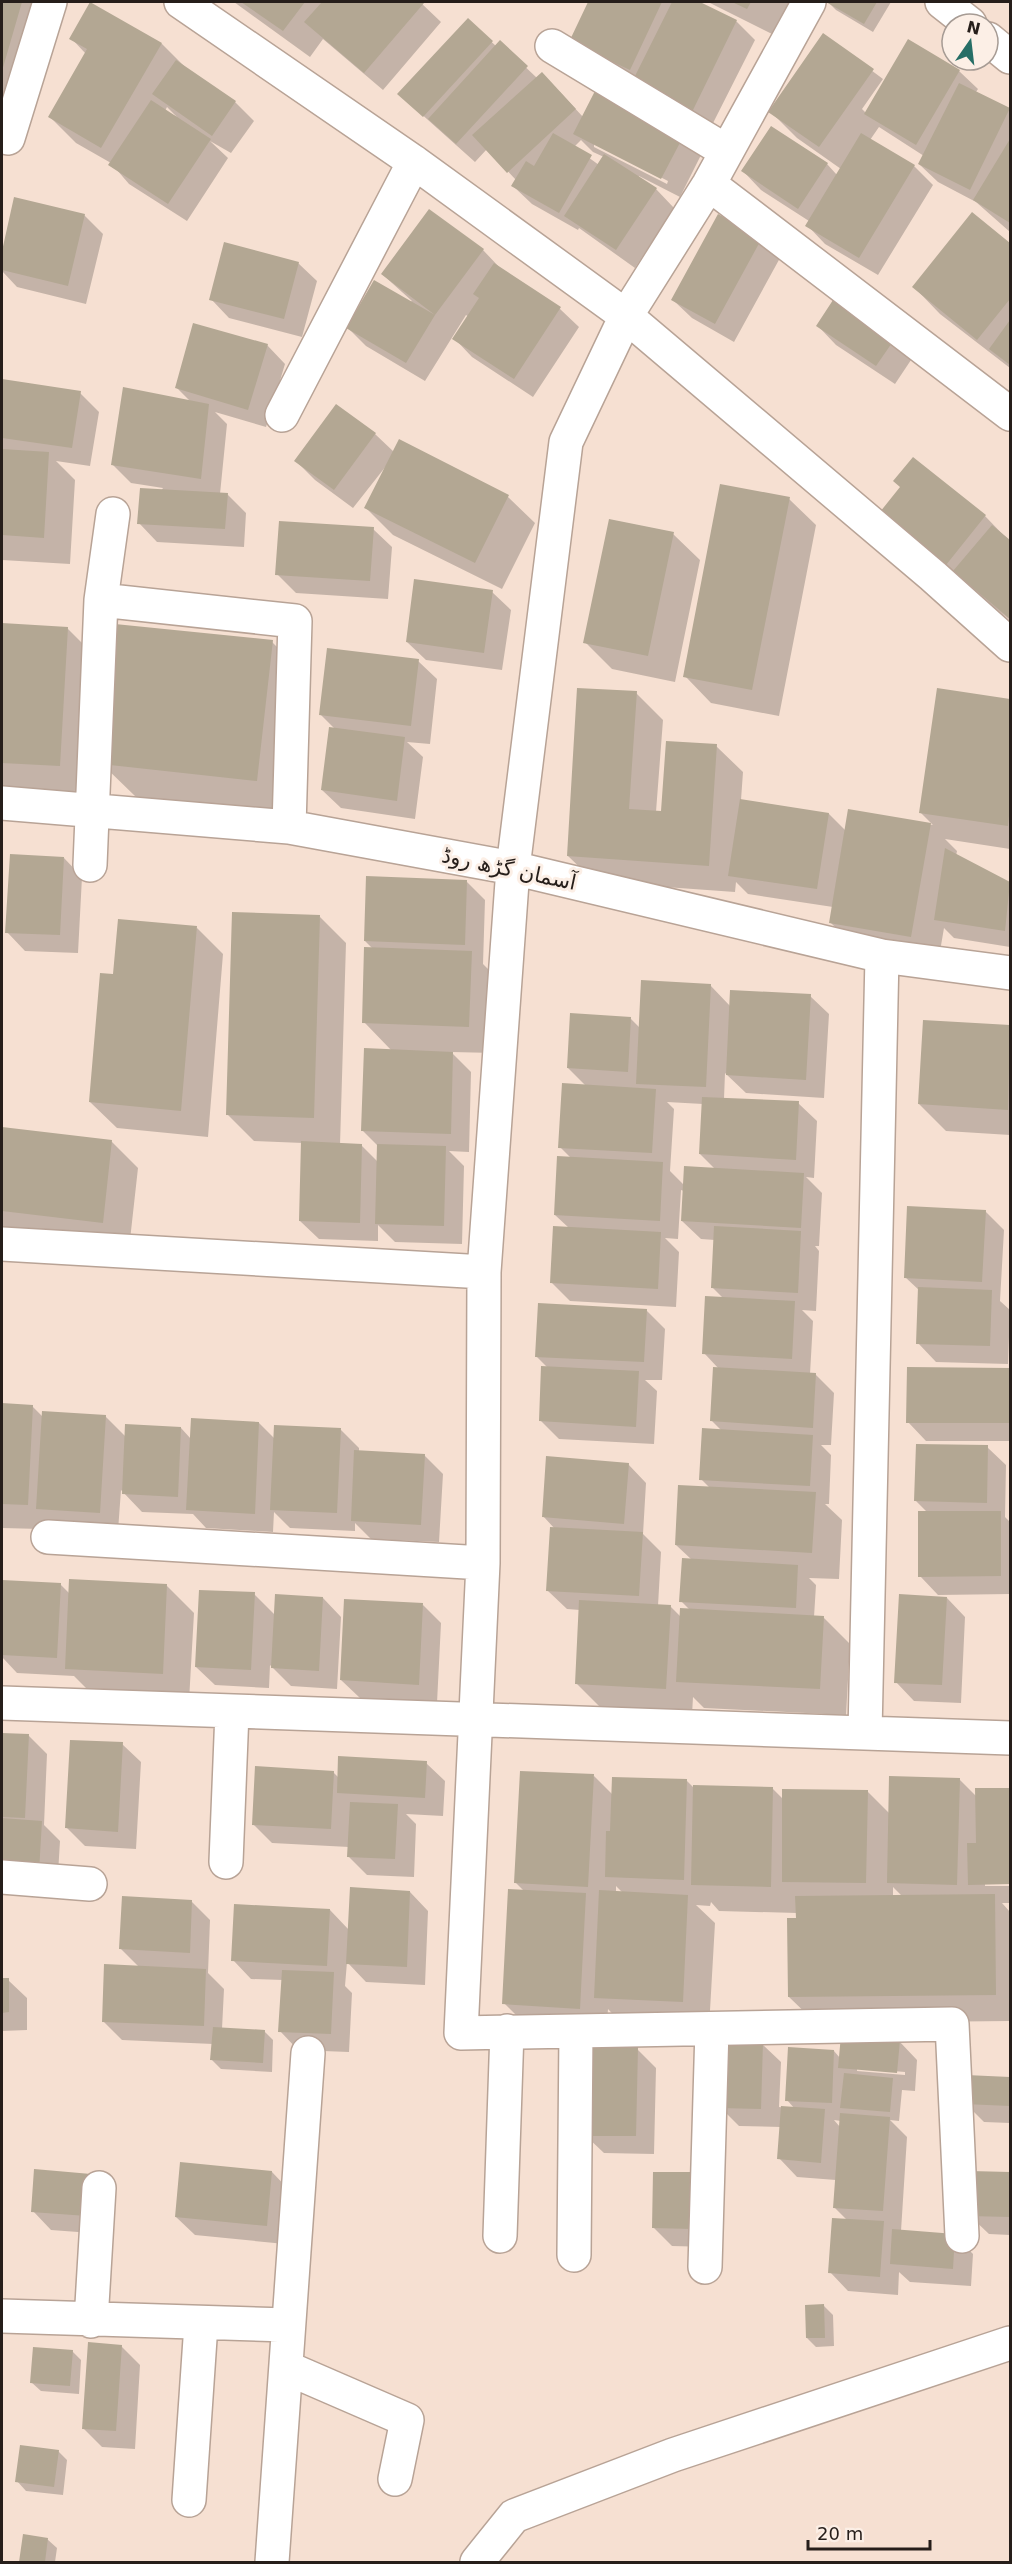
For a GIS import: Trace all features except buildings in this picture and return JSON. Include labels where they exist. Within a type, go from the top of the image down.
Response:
[{"type":"street","points":[[8,138],[50,2]]},
{"type":"street","points":[[181,2],[414,162],[626,316],[1011,645]]},
{"type":"street","points":[[809,2],[709,184],[626,316],[566,442],[513,868],[484,1272],[483,1563],[461,2033],[952,2024],[962,2236]]},
{"type":"street","points":[[942,2],[954,12]]},
{"type":"street","points":[[552,46],[726,151]]},
{"type":"street","points":[[282,415],[414,162]]},
{"type":"street","points":[[709,184],[1011,414]]},
{"type":"street","points":[[90,866],[101,600],[113,514]]},
{"type":"street","points":[[101,600],[295,621],[290,827]]},
{"type":"street","name":"آسمان گڑھ روڈ","points":[[2,803],[290,827],[513,868],[882,956],[1011,974]]},
{"type":"street","points":[[865,1733],[882,956]]},
{"type":"street","points":[[2,1244],[484,1272]]},
{"type":"street","points":[[48,1537],[483,1563]]},
{"type":"street","points":[[2,1703],[1011,1738]]},
{"type":"street","points":[[226,1862],[232,1712]]},
{"type":"street","points":[[2,1877],[90,1884]]},
{"type":"street","points":[[705,2266],[712,2029]]},
{"type":"street","points":[[500,2236],[507,2031]]},
{"type":"street","points":[[574,2255],[576,2031]]},
{"type":"street","points":[[273,2562],[287,2368],[287,2325],[308,2053]]},
{"type":"street","points":[[91,2321],[99,2188]]},
{"type":"street","points":[[2,2316],[91,2321],[287,2325]]},
{"type":"street","points":[[189,2500],[201,2324]]},
{"type":"street","points":[[477,2562],[514,2516],[673,2456],[1011,2343]]},
{"type":"street","points":[[287,2368],[407,2421],[395,2479]]}]
